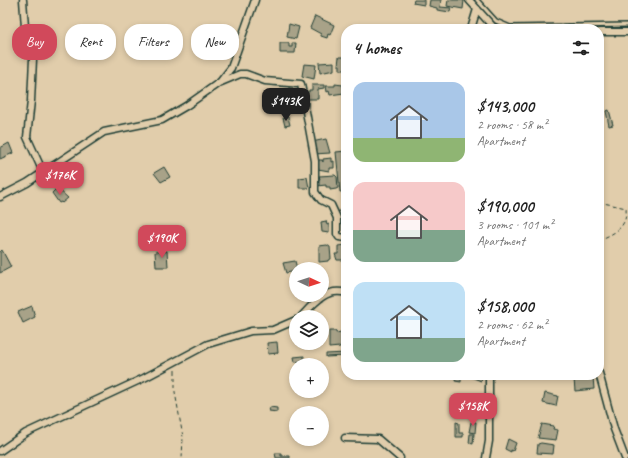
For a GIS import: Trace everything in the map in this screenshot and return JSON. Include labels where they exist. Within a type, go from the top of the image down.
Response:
[{"type":"street","points":[[23,0],[25,27],[33,60],[27,137],[43,172]]},
{"type":"street","points":[[220,82],[231,68],[255,0]]},
{"type":"street","points":[[469,0],[490,24]]},
{"type":"street","points":[[472,24],[477,9]]},
{"type":"street","points":[[604,32],[628,32]]},
{"type":"street","points":[[0,197],[27,183],[104,132],[162,120],[186,106],[220,82],[240,74],[246,74],[264,81],[301,84],[315,161],[315,192],[321,200],[331,205],[337,218],[337,234],[341,237]]},
{"type":"street","points":[[308,310],[320,297],[330,292],[341,292]]},
{"type":"street","points":[[0,451],[26,433],[144,378],[208,344],[251,331],[274,330],[289,323]]},
{"type":"street","points":[[486,458],[489,441],[489,380]]},
{"type":"street","points":[[601,380],[614,429],[625,458]]},
{"type":"street","points":[[345,438],[378,439],[400,458]]},
{"type":"lane","points":[[477,0],[491,17],[503,24]]},
{"type":"lane","points":[[604,26],[628,25]]},
{"type":"path","points":[[604,203],[627,207],[628,212],[625,225],[616,234],[604,238]]},
{"type":"path","points":[[176,361],[175,392],[183,437],[182,458]]},
{"type":"building","points":[[414,0],[424,0],[424,5],[413,3]]},
{"type":"building","points":[[430,0],[441,0],[440,7],[451,8],[450,12],[437,10],[437,8],[429,6]]},
{"type":"building","points":[[448,0],[464,0],[463,9],[447,6]]},
{"type":"building","points":[[315,16],[334,25],[330,35],[328,34],[327,38],[321,36],[321,34],[310,28]]},
{"type":"building","points":[[289,24],[299,27],[296,39],[287,37]]},
{"type":"building","points":[[280,43],[289,43],[289,47],[292,47],[292,43],[296,43],[295,53],[280,53]]},
{"type":"building","points":[[339,57],[341,57],[341,70],[340,65],[338,65]]},
{"type":"building","points":[[334,62],[334,70],[320,73],[319,63]]},
{"type":"building","points":[[304,64],[316,65],[314,79],[302,76]]},
{"type":"building","points":[[335,84],[341,85],[341,93],[330,95],[329,91],[327,92],[326,86],[335,86]]},
{"type":"building","points":[[312,85],[324,85],[324,88],[318,89],[318,99],[305,99],[305,92],[312,90]]},
{"type":"building","points":[[289,86],[300,86],[302,107],[289,108]]},
{"type":"building","points":[[609,110],[613,125],[609,126],[606,111]]},
{"type":"building","points":[[288,117],[290,125],[285,126],[283,118]]},
{"type":"building","points":[[326,139],[330,153],[314,154],[312,142]]},
{"type":"building","points":[[9,143],[13,153],[0,159],[0,148]]},
{"type":"building","points":[[336,152],[341,152],[340,192]]},
{"type":"building","points":[[331,158],[331,162],[334,161],[334,168],[329,168],[329,171],[318,169],[317,160],[322,160],[323,162],[323,159]]},
{"type":"building","points":[[164,167],[170,177],[161,182],[154,173]]},
{"type":"building","points":[[335,175],[337,177],[338,188],[330,190],[330,187],[326,187],[326,185],[317,186],[317,180],[320,179],[319,176]]},
{"type":"building","points":[[307,177],[309,188],[299,188],[299,178]]},
{"type":"building","points":[[57,188],[68,198],[62,203],[59,203],[52,193]]},
{"type":"building","points":[[326,221],[327,225],[329,224],[329,233],[322,232],[321,222]]},
{"type":"building","points":[[327,245],[330,247],[331,259],[328,261],[319,262],[319,246]]},
{"type":"building","points":[[338,246],[341,246],[341,260],[337,260],[335,254],[338,254]]},
{"type":"building","points":[[2,250],[11,267],[0,273],[0,252]]},
{"type":"building","points":[[167,251],[168,267],[156,267],[155,252]]},
{"type":"building","points":[[289,262],[289,272],[286,273],[283,263]]},
{"type":"building","points":[[32,306],[35,317],[23,323],[18,312]]},
{"type":"building","points":[[329,331],[336,331],[336,333],[341,332],[340,347],[329,348]]},
{"type":"building","points":[[277,342],[278,353],[268,354],[267,343]]},
{"type":"building","points":[[341,353],[341,356],[326,357],[326,354]]},
{"type":"building","points":[[304,356],[304,358],[294,358]]},
{"type":"building","points":[[574,380],[593,380],[594,389],[575,391]]},
{"type":"building","points":[[545,393],[558,396],[556,406],[543,403]]},
{"type":"building","points":[[270,407],[277,408],[277,412],[269,411]]},
{"type":"building","points":[[456,422],[459,423],[459,433],[463,433],[463,437],[456,437]]},
{"type":"building","points":[[471,422],[476,422],[475,433],[469,432]]},
{"type":"building","points":[[542,424],[554,426],[553,429],[558,430],[556,440],[538,438]]},
{"type":"building","points":[[470,434],[474,434],[473,444],[469,443]]},
{"type":"building","points":[[508,439],[516,443],[513,451],[511,450],[511,452],[505,449]]},
{"type":"building","points":[[538,444],[554,445],[553,454],[537,453]]},
{"type":"building","points":[[275,453],[281,453],[281,456],[290,456],[290,458],[276,458]]}]
